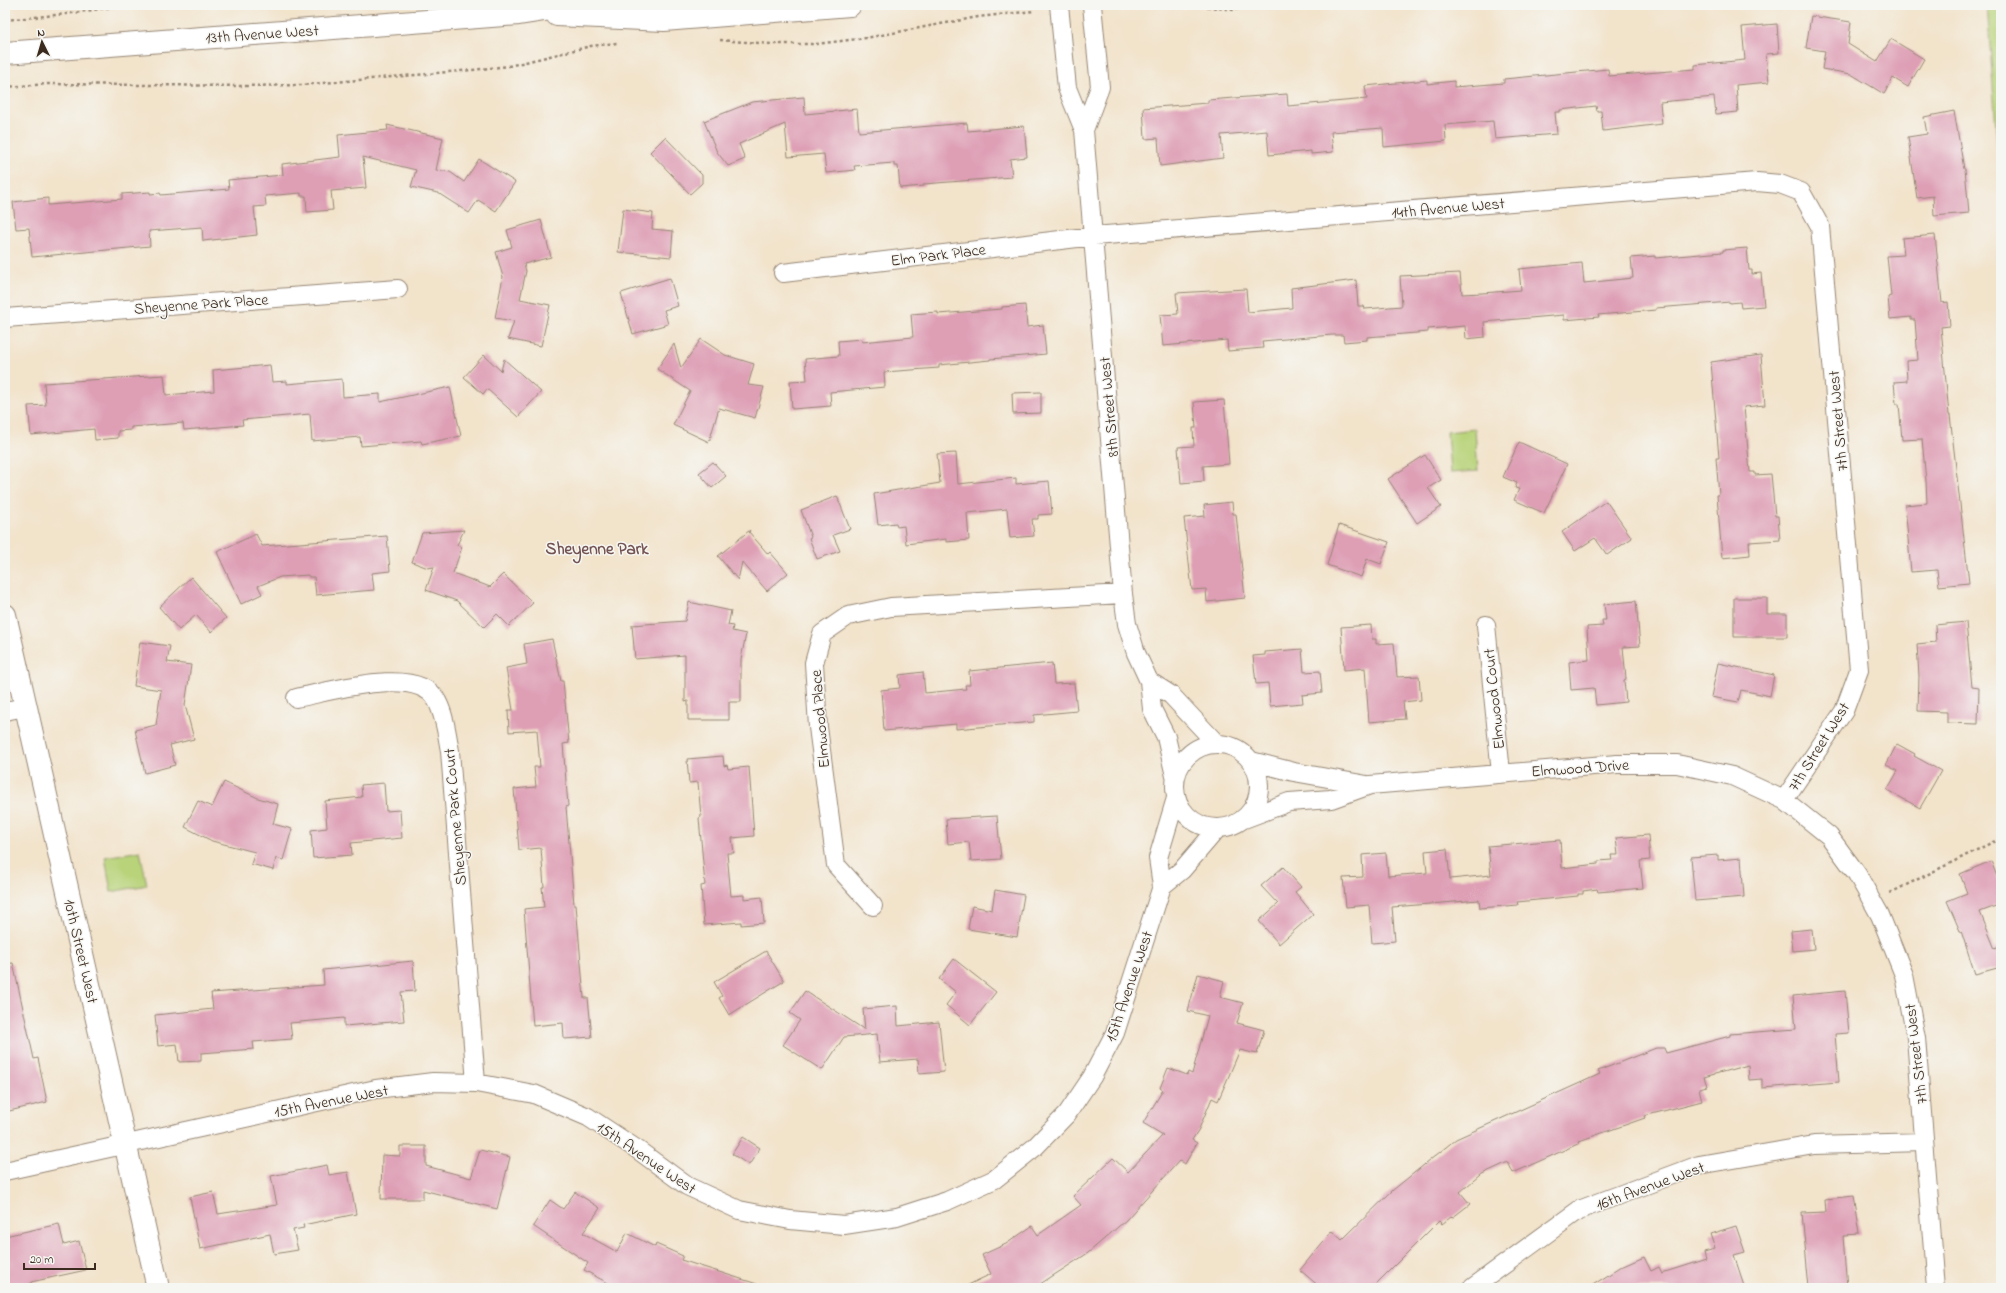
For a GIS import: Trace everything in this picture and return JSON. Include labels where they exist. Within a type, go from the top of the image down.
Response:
[{"type":"street","name":"13th Avenue West","points":[[5,53],[519,14],[576,5]]},
{"type":"street","name":"13th Avenue West","points":[[519,14],[664,20],[850,5]]},
{"type":"street","name":"8th Street West","points":[[1059,5],[1067,88],[1084,130],[1123,594],[1127,624],[1136,653],[1148,681],[1152,709],[1166,737],[1175,776]]},
{"type":"street","name":"8th Street West","points":[[1084,130],[1100,87],[1092,5]]},
{"type":"street","name":"14th Avenue West","points":[[1094,236],[1757,182],[1780,184],[1801,192]]},
{"type":"street","name":"7th Street West","points":[[1801,192],[1820,226],[1859,670],[1844,711],[1784,800],[1829,836],[1857,874],[1880,915],[1904,975],[1916,1038],[1936,1288]]},
{"type":"street","name":"Elm Park Place","points":[[783,273],[1094,236]]},
{"type":"street","name":"Sheyenne Park Place","points":[[5,318],[398,289]]},
{"type":"street","name":"Elmwood Place","points":[[873,906],[836,865],[818,727],[814,663],[822,634],[848,616],[891,607],[1123,594]]},
{"type":"street","name":"10th Street West","points":[[5,615],[15,709],[126,1143],[158,1288]]},
{"type":"street","name":"Elmwood Court","points":[[1486,625],[1501,773]]},
{"type":"street","name":"Sheyenne Park Court","points":[[296,698],[370,684],[401,681],[424,687],[437,700],[445,723],[450,751],[476,1083]]},
{"type":"street","points":[[1148,681],[1171,695],[1216,743]]},
{"type":"street","points":[[1216,743],[1229,745],[1242,751],[1251,761],[1257,772],[1259,791],[1253,809],[1244,819],[1232,826],[1218,828],[1205,827],[1192,820],[1182,810],[1176,798],[1175,776],[1181,763],[1190,753],[1202,746],[1216,743]]},
{"type":"street","name":"Elmwood Drive","points":[[1251,761],[1294,772],[1370,786]]},
{"type":"street","name":"Elmwood Drive","points":[[1244,819],[1288,802],[1331,799],[1370,786],[1501,773],[1617,764],[1677,764],[1732,776],[1784,800]]},
{"type":"street","name":"15th Avenue West","points":[[5,1171],[126,1143],[376,1089],[433,1082],[476,1083],[534,1094],[588,1116],[687,1186],[739,1210],[790,1220],[844,1225],[897,1217],[947,1201],[995,1179],[1035,1147],[1067,1114],[1092,1077],[1115,1033],[1162,886],[1158,858],[1176,798]]},
{"type":"street","points":[[1162,886],[1182,870],[1218,828]]},
{"type":"street","name":"16th Avenue West","points":[[1477,1286],[1579,1210],[1699,1165],[1814,1145],[1924,1142]]},
{"type":"path","points":[[5,20],[66,14],[126,5]]},
{"type":"path","points":[[1195,5],[1234,10],[1252,5]]},
{"type":"path","points":[[716,40],[771,44],[816,44],[866,38],[978,17],[1034,10]]},
{"type":"path","points":[[5,87],[48,84],[243,86],[301,85],[494,68],[591,46],[619,42]]},
{"type":"path","points":[[1872,902],[2001,838]]},
{"type":"green space","points":[[1987,5],[2001,5],[2001,196]]},
{"type":"green space","points":[[1475,429],[1478,471],[1450,473],[1447,432]]},
{"type":"green space","points":[[140,851],[147,885],[111,892],[105,857]]},
{"type":"building","points":[[1811,16],[1851,22],[1848,44],[1877,62],[1891,39],[1924,59],[1908,87],[1893,78],[1884,94],[1851,74],[1822,69],[1825,51],[1806,48]]},
{"type":"building","points":[[1777,24],[1779,53],[1766,54],[1769,82],[1736,85],[1738,112],[1716,114],[1714,97],[1660,102],[1662,124],[1603,131],[1601,111],[1597,111],[1596,106],[1560,110],[1560,112],[1555,112],[1557,134],[1495,139],[1493,121],[1445,125],[1446,141],[1384,147],[1383,128],[1331,132],[1333,152],[1311,154],[1311,151],[1269,155],[1267,131],[1221,135],[1223,158],[1160,166],[1158,138],[1145,139],[1143,108],[1208,103],[1208,100],[1287,94],[1288,106],[1367,99],[1365,86],[1427,80],[1427,84],[1454,81],[1454,87],[1504,83],[1504,79],[1608,69],[1609,76],[1695,69],[1695,65],[1745,60],[1742,27]]},
{"type":"building","points":[[804,97],[805,114],[857,109],[859,132],[967,123],[968,131],[1024,126],[1027,157],[1010,159],[1012,177],[924,184],[924,186],[900,188],[898,166],[894,166],[894,163],[854,166],[855,170],[826,173],[824,154],[788,157],[785,124],[739,144],[745,159],[728,166],[717,152],[704,121],[752,102]]},
{"type":"building","points":[[1954,111],[1965,169],[1969,213],[1934,216],[1933,196],[1917,198],[1908,137],[1927,134],[1924,117]]},
{"type":"building","points":[[387,125],[443,138],[436,170],[450,172],[464,182],[479,159],[515,182],[496,211],[478,200],[469,213],[438,193],[411,187],[416,170],[363,157],[366,188],[331,191],[333,210],[307,212],[306,196],[301,196],[301,193],[265,196],[266,206],[254,207],[257,235],[203,241],[202,227],[149,231],[150,246],[32,257],[29,228],[16,229],[13,202],[48,198],[48,205],[122,199],[122,194],[150,192],[150,194],[160,193],[161,195],[229,189],[228,180],[283,175],[282,164],[340,157],[338,135],[388,130]]},
{"type":"building","points":[[665,137],[702,175],[702,183],[690,194],[650,152]]},
{"type":"building","points":[[623,209],[653,213],[652,229],[673,231],[671,257],[618,252]]},
{"type":"building","points":[[541,220],[551,257],[524,264],[526,271],[520,299],[550,305],[541,346],[508,339],[514,321],[495,318],[503,277],[496,252],[512,247],[507,230]]},
{"type":"building","points":[[1935,235],[1942,303],[1948,302],[1950,326],[1941,327],[1949,415],[1969,583],[1939,586],[1937,570],[1911,572],[1905,505],[1927,503],[1926,481],[1922,439],[1902,440],[1899,404],[1896,404],[1894,382],[1907,381],[1906,361],[1918,360],[1915,320],[1911,320],[1911,317],[1890,319],[1888,297],[1891,296],[1887,256],[1904,255],[1902,238]]},
{"type":"building","points":[[1747,248],[1749,270],[1752,270],[1752,274],[1761,273],[1764,306],[1741,308],[1740,302],[1730,302],[1656,308],[1656,310],[1598,315],[1599,317],[1564,320],[1564,315],[1484,322],[1485,337],[1466,339],[1465,326],[1428,329],[1428,332],[1367,337],[1367,340],[1344,342],[1343,335],[1262,341],[1263,348],[1228,351],[1227,340],[1163,346],[1160,315],[1178,314],[1176,293],[1246,289],[1248,312],[1292,308],[1291,288],[1356,280],[1358,306],[1364,306],[1365,309],[1402,306],[1400,276],[1460,273],[1462,294],[1521,290],[1519,269],[1582,263],[1584,283],[1633,278],[1631,258],[1655,256],[1655,258],[1723,252],[1723,250]]},
{"type":"building","points":[[670,278],[678,306],[664,310],[668,324],[633,334],[621,293]]},
{"type":"building","points":[[1025,305],[1027,327],[1043,325],[1046,354],[939,365],[939,368],[884,372],[885,387],[830,392],[831,406],[792,409],[790,381],[807,380],[805,359],[839,356],[838,341],[862,339],[862,342],[913,337],[911,314],[938,312],[938,314],[1002,309],[1002,307]]},
{"type":"building","points":[[701,339],[725,355],[754,364],[748,385],[764,387],[755,418],[719,408],[709,442],[673,425],[690,391],[657,369],[674,344],[681,368]]},
{"type":"building","points":[[484,355],[501,371],[504,359],[541,392],[518,417],[487,389],[483,394],[464,377]]},
{"type":"building","points":[[1761,355],[1765,405],[1744,407],[1750,472],[1755,472],[1755,475],[1771,474],[1775,516],[1778,516],[1780,540],[1749,542],[1750,555],[1722,558],[1717,495],[1719,495],[1716,458],[1719,458],[1711,362]]},
{"type":"building","points":[[270,365],[272,382],[287,381],[287,384],[342,379],[343,397],[380,394],[380,402],[450,387],[461,436],[422,444],[421,441],[361,446],[360,437],[312,441],[310,414],[242,420],[243,425],[184,430],[183,423],[131,427],[131,430],[118,431],[118,438],[95,440],[94,429],[31,435],[28,406],[46,405],[44,383],[164,375],[166,395],[214,391],[213,370]]},
{"type":"building","points":[[1041,392],[1041,413],[1013,414],[1012,393]]},
{"type":"building","points":[[1224,400],[1229,464],[1203,466],[1204,481],[1181,483],[1178,447],[1194,446],[1193,428],[1196,428],[1194,402]]},
{"type":"building","points":[[1519,442],[1567,464],[1544,513],[1514,500],[1519,489],[1515,488],[1517,483],[1503,477]]},
{"type":"building","points":[[956,453],[958,484],[1016,478],[1016,484],[1049,481],[1052,514],[1038,515],[1038,519],[1032,519],[1034,536],[1010,538],[1007,509],[967,513],[969,540],[946,542],[946,539],[906,544],[904,526],[897,527],[896,523],[878,525],[874,494],[940,483],[937,454]]},
{"type":"building","points":[[1425,455],[1441,480],[1428,488],[1441,507],[1417,523],[1388,479]]},
{"type":"building","points":[[713,462],[726,476],[712,488],[699,473]]},
{"type":"building","points":[[837,496],[850,529],[833,535],[840,551],[817,559],[801,510]]},
{"type":"building","points":[[1606,501],[1632,538],[1607,555],[1595,538],[1575,551],[1562,532]]},
{"type":"building","points":[[1232,502],[1233,514],[1236,514],[1245,598],[1207,602],[1206,589],[1192,590],[1184,518],[1205,516],[1204,505]]},
{"type":"building","points":[[1339,525],[1389,542],[1381,564],[1367,559],[1361,577],[1327,565]]},
{"type":"building","points":[[464,530],[457,545],[462,547],[453,573],[490,587],[503,574],[533,603],[509,626],[497,614],[484,627],[457,601],[426,590],[434,567],[428,568],[412,562],[422,533]]},
{"type":"building","points":[[750,530],[749,532],[768,554],[770,552],[788,573],[767,591],[742,562],[738,580],[718,556]]},
{"type":"building","points":[[256,534],[262,546],[387,536],[390,571],[372,573],[374,590],[316,595],[314,577],[309,577],[308,575],[280,577],[258,586],[262,594],[241,604],[217,552]]},
{"type":"building","points":[[191,577],[226,618],[211,632],[196,615],[179,630],[159,607]]},
{"type":"building","points":[[1734,598],[1767,598],[1767,614],[1787,614],[1787,637],[1734,637]]},
{"type":"building","points":[[1636,601],[1640,646],[1623,647],[1626,679],[1624,680],[1626,702],[1596,705],[1594,688],[1571,690],[1569,662],[1589,660],[1587,627],[1603,626],[1602,620],[1606,620],[1604,604]]},
{"type":"building","points":[[689,602],[731,611],[728,625],[733,626],[732,631],[746,634],[741,659],[741,702],[729,702],[729,720],[688,720],[688,701],[685,702],[685,655],[635,659],[632,625],[685,621]]},
{"type":"building","points":[[1966,622],[1972,687],[1979,688],[1978,724],[1947,723],[1947,712],[1918,711],[1919,676],[1917,644],[1936,642],[1935,625]]},
{"type":"building","points":[[1371,625],[1372,639],[1376,639],[1376,644],[1394,643],[1397,677],[1419,676],[1421,700],[1403,702],[1405,719],[1369,722],[1365,668],[1344,670],[1341,627]]},
{"type":"building","points":[[552,639],[561,681],[563,681],[569,743],[563,744],[568,806],[566,807],[574,905],[576,905],[584,998],[588,998],[592,1037],[564,1039],[563,1023],[533,1026],[524,909],[544,907],[541,848],[519,850],[514,789],[536,787],[534,767],[540,767],[537,730],[509,732],[508,710],[513,710],[506,668],[527,664],[524,644]]},
{"type":"building","points":[[140,642],[170,646],[167,662],[191,665],[185,705],[194,739],[170,745],[175,765],[145,773],[135,730],[156,725],[161,690],[134,686]]},
{"type":"building","points":[[1302,649],[1304,672],[1320,671],[1322,693],[1302,695],[1303,703],[1270,706],[1268,683],[1256,684],[1253,656],[1265,655],[1265,652]]},
{"type":"building","points":[[1052,663],[1054,684],[1074,683],[1077,711],[1034,715],[1034,722],[956,729],[956,724],[884,731],[881,690],[900,688],[899,675],[923,672],[925,693],[966,689],[965,685],[970,685],[969,671]]},
{"type":"building","points":[[1718,663],[1774,675],[1770,696],[1741,690],[1738,702],[1711,697]]},
{"type":"building","points":[[1897,744],[1915,754],[1914,756],[1941,771],[1920,808],[1887,790],[1898,771],[1886,765]]},
{"type":"building","points":[[723,756],[724,766],[727,765],[728,769],[749,767],[754,836],[732,838],[734,853],[727,853],[731,896],[744,895],[744,899],[762,897],[764,923],[741,925],[741,922],[704,925],[701,886],[705,885],[699,818],[701,817],[698,782],[689,783],[687,759]]},
{"type":"building","points":[[224,782],[258,798],[278,804],[273,824],[292,829],[283,860],[276,858],[273,870],[251,864],[255,852],[212,841],[185,827],[198,801],[212,807]]},
{"type":"building","points":[[384,783],[386,811],[400,810],[402,838],[351,843],[352,855],[313,858],[311,830],[327,828],[325,801],[362,797],[361,785]]},
{"type":"building","points":[[997,816],[1001,859],[971,861],[969,842],[948,844],[946,819]]},
{"type":"building","points":[[1648,835],[1650,860],[1640,861],[1643,888],[1598,892],[1597,889],[1583,891],[1583,894],[1578,894],[1578,896],[1517,902],[1518,905],[1480,908],[1479,900],[1392,907],[1395,941],[1372,943],[1369,905],[1346,907],[1343,878],[1363,877],[1362,855],[1386,853],[1388,876],[1427,873],[1425,851],[1447,849],[1450,879],[1491,875],[1488,846],[1560,840],[1562,868],[1598,864],[1598,861],[1612,860],[1611,855],[1618,855],[1616,838]]},
{"type":"building","points":[[1718,855],[1718,860],[1741,858],[1744,897],[1695,901],[1691,857]]},
{"type":"building","points":[[1991,861],[2001,887],[2001,904],[1980,912],[1995,949],[2001,947],[2001,967],[1975,974],[1961,931],[1947,901],[1967,893],[1960,874]]},
{"type":"building","points":[[1283,867],[1301,887],[1295,892],[1313,914],[1279,944],[1259,921],[1278,904],[1261,886]]},
{"type":"building","points":[[995,890],[1024,895],[1017,937],[968,929],[972,906],[992,910]]},
{"type":"building","points":[[1812,929],[1814,949],[1793,951],[1791,931]]},
{"type":"building","points":[[766,951],[784,981],[729,1015],[719,998],[722,996],[714,982]]},
{"type":"building","points":[[954,959],[996,992],[970,1025],[946,1005],[956,992],[939,979]]},
{"type":"building","points":[[413,961],[415,991],[401,992],[404,1021],[344,1026],[344,1018],[290,1023],[292,1039],[253,1042],[254,1049],[201,1053],[201,1061],[179,1062],[177,1044],[158,1046],[155,1015],[213,1009],[211,993],[324,985],[323,970]]},
{"type":"building","points":[[13,963],[34,1059],[38,1058],[47,1102],[5,1112],[5,964]]},
{"type":"building","points":[[1198,974],[1224,981],[1220,997],[1243,1003],[1237,1023],[1264,1030],[1257,1054],[1240,1050],[1218,1101],[1212,1098],[1199,1129],[1192,1140],[1197,1143],[1185,1164],[1179,1161],[1126,1220],[1088,1253],[1034,1288],[962,1288],[991,1274],[982,1255],[1006,1244],[1032,1226],[1038,1235],[1081,1205],[1073,1196],[1113,1158],[1128,1172],[1163,1135],[1143,1123],[1163,1090],[1160,1088],[1168,1068],[1187,1075],[1188,1072],[1192,1074],[1208,1016],[1188,1011]]},
{"type":"building","points":[[805,991],[865,1030],[863,1009],[897,1006],[898,1026],[939,1022],[944,1072],[919,1074],[918,1059],[880,1062],[877,1034],[844,1037],[822,1070],[783,1045],[800,1020],[790,1013]]},
{"type":"building","points":[[1845,991],[1849,1033],[1835,1034],[1839,1082],[1762,1088],[1762,1079],[1749,1080],[1748,1065],[1704,1077],[1707,1086],[1699,1088],[1702,1101],[1644,1116],[1645,1118],[1579,1141],[1580,1143],[1513,1173],[1508,1162],[1480,1175],[1460,1192],[1470,1204],[1442,1224],[1439,1221],[1372,1288],[1321,1288],[1300,1270],[1332,1231],[1342,1240],[1393,1190],[1456,1139],[1600,1074],[1598,1071],[1656,1048],[1664,1048],[1666,1053],[1730,1036],[1730,1034],[1796,1029],[1793,996]]},
{"type":"building","points":[[743,1137],[760,1148],[749,1165],[732,1154]]},
{"type":"building","points":[[400,1146],[426,1146],[426,1166],[471,1178],[480,1150],[510,1157],[497,1209],[423,1190],[423,1199],[381,1199],[382,1155],[400,1156]]},
{"type":"building","points":[[327,1165],[329,1175],[348,1172],[356,1214],[303,1225],[304,1228],[293,1230],[298,1250],[274,1254],[270,1234],[200,1249],[190,1197],[213,1192],[218,1214],[277,1205],[271,1176]]},
{"type":"building","points":[[575,1192],[600,1208],[583,1233],[617,1252],[627,1233],[655,1247],[656,1244],[683,1256],[681,1260],[757,1284],[756,1288],[617,1288],[584,1270],[588,1263],[533,1226],[550,1200],[563,1209]]},
{"type":"building","points":[[1854,1196],[1860,1235],[1843,1236],[1847,1288],[1809,1288],[1802,1213],[1826,1212],[1825,1199]]},
{"type":"building","points":[[59,1224],[64,1245],[79,1241],[86,1270],[31,1282],[32,1288],[5,1288],[5,1236]]},
{"type":"building","points":[[1736,1226],[1745,1252],[1734,1255],[1745,1288],[1588,1288],[1621,1267],[1644,1257],[1651,1271],[1659,1267],[1662,1273],[1706,1259],[1704,1252],[1715,1249],[1710,1234]]},
{"type":"district","name":"Sheyenne Park","points":[[597,548]]}]
